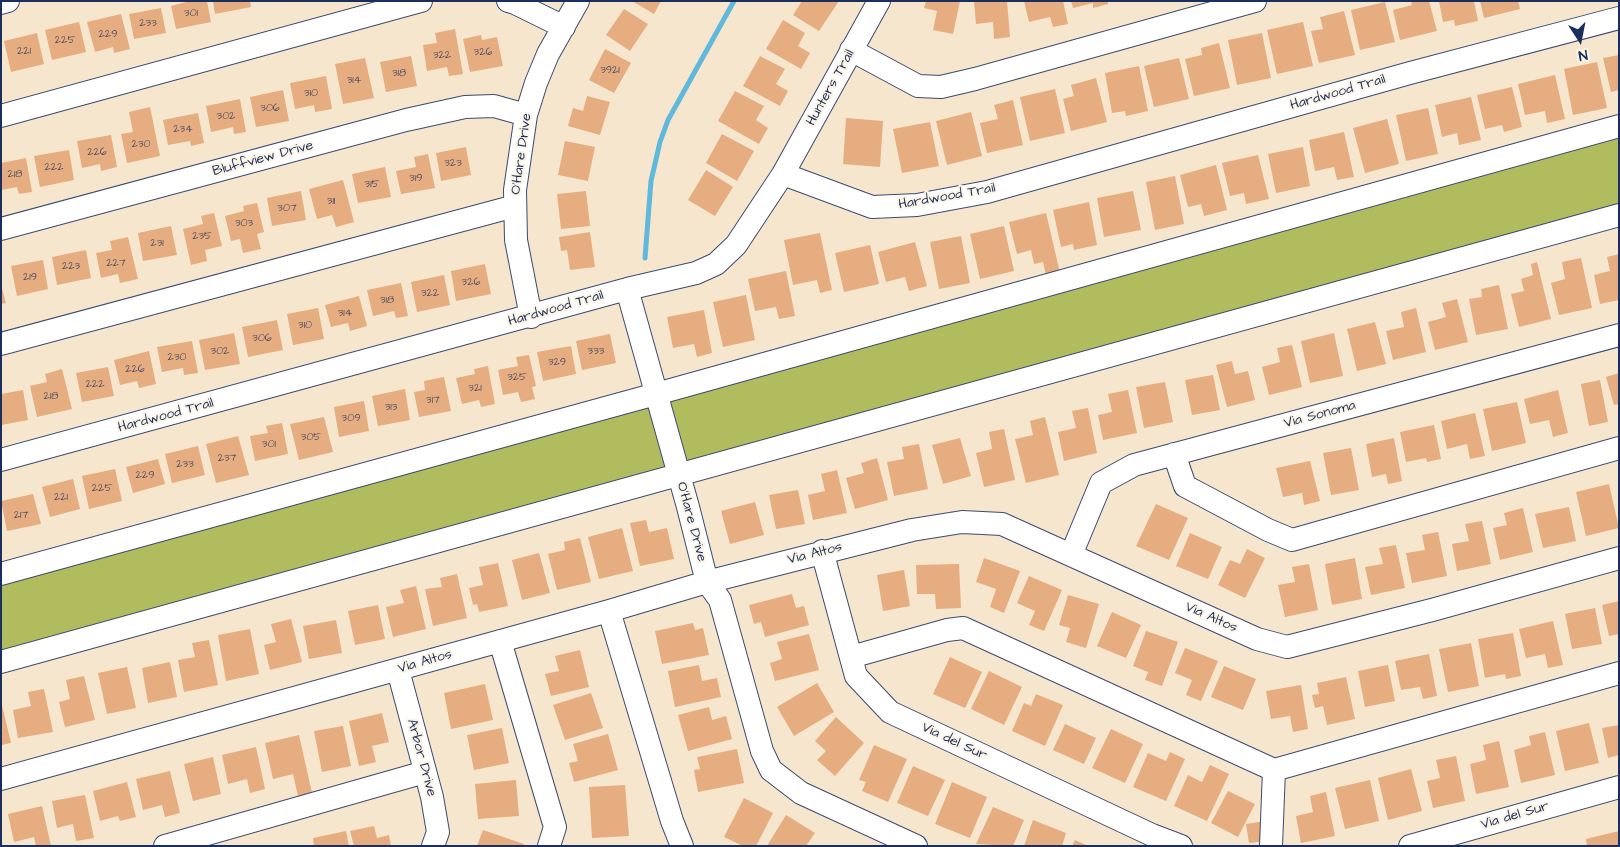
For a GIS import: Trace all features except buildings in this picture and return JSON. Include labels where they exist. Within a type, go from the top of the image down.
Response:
[{"type":"street","points":[[1,3],[8,1]]},
{"type":"street","points":[[1,116],[420,1]]},
{"type":"street","points":[[508,1],[564,27]]},
{"type":"street","name":"O'Hare Drive","points":[[531,317],[516,240],[515,190],[526,115],[539,76],[578,1]]},
{"type":"street","name":"Hunters Trail","points":[[783,174],[879,1]]},
{"type":"street","points":[[851,50],[918,86],[941,87],[1256,1]]},
{"type":"street","name":"Hardwood Trail","points":[[1,460],[531,317],[627,289],[696,273],[716,264],[736,245],[783,174],[872,207],[916,205],[987,192],[1410,72],[1619,18]]},
{"type":"street","name":"Bluffview Drive","points":[[1,229],[406,120],[465,107],[494,106],[526,115]]},
{"type":"street","points":[[1,574],[1619,126]]},
{"type":"street","points":[[1,344],[516,206]]},
{"type":"street","points":[[1,662],[1619,215]]},
{"type":"street","name":"O'Hare Drive","points":[[627,289],[707,582],[720,600],[762,751],[771,770],[801,794],[916,846]]},
{"type":"street","name":"Via Sonoma","points":[[1071,556],[1101,483],[1134,465],[1619,335]]},
{"type":"street","points":[[1174,454],[1185,486],[1268,530],[1292,540],[1619,448]]},
{"type":"street","name":"Via Altos","points":[[1,779],[398,670],[707,582],[912,530],[962,522],[1002,524],[1257,638],[1287,647],[1432,610],[1619,558]]},
{"type":"street","name":"Via del Sur","points":[[822,552],[856,676],[890,712],[1152,835],[1181,846]]},
{"type":"street","points":[[609,611],[672,821],[682,846]]},
{"type":"street","points":[[851,657],[947,630],[963,628],[1274,770],[1619,674]]},
{"type":"street","points":[[500,641],[555,827],[549,846]]},
{"type":"street","name":"Arbor Drive","points":[[398,670],[432,796],[438,832],[433,846]]},
{"type":"street","points":[[1271,846],[1274,770]]},
{"type":"street","points":[[165,846],[425,772]]},
{"type":"street","name":"Via del Sur","points":[[1410,846],[1619,786]]},
{"type":"green space","points":[[1619,136],[1619,211],[1,658],[1,584]]},
{"type":"waterway","points":[[645,258],[651,181],[660,142],[668,120],[734,1]]}]
